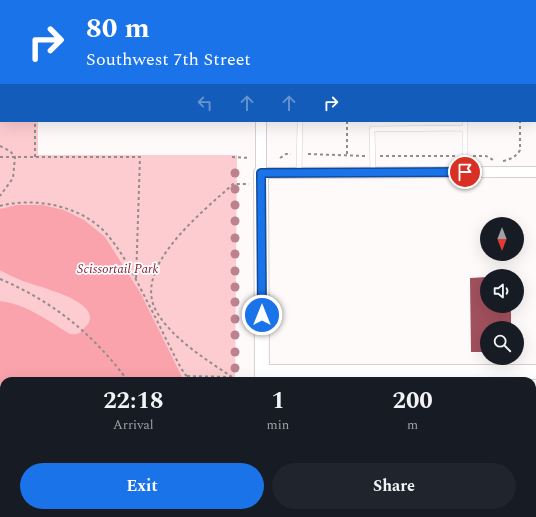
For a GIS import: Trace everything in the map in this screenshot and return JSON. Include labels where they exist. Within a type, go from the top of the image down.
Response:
[{"type":"street","points":[[261,122],[262,377],[536,372]]},
{"type":"street","points":[[261,173],[536,172]]},
{"type":"lane","points":[[299,173],[300,122]]},
{"type":"lane","points":[[465,122],[465,172]]},
{"type":"lane","points":[[373,173],[372,129],[465,128]]},
{"type":"path","points":[[35,122],[35,157]]},
{"type":"path","points":[[347,122],[347,156]]},
{"type":"path","points":[[472,156],[486,156],[491,160],[512,159],[520,150],[520,122]]},
{"type":"path","points":[[0,146],[15,157]]},
{"type":"path","points":[[280,158],[286,154],[365,156]]},
{"type":"path","points":[[379,156],[457,156]]},
{"type":"path","points":[[0,157],[140,157],[136,281]]},
{"type":"path","points":[[0,196],[13,178],[15,157]]},
{"type":"path","points":[[232,157],[250,158]]},
{"type":"path","points":[[0,206],[31,202],[47,204],[81,215],[102,230],[112,242],[156,314],[182,370],[187,376],[232,377],[202,357],[171,330],[156,314],[151,286],[155,270],[171,244],[233,184],[250,184]]},
{"type":"path","points":[[0,279],[32,294],[74,322],[106,352],[125,377]]},
{"type":"green space","name":"Scissortail Park","points":[[0,122],[38,122],[38,155],[237,155],[235,377],[0,377]]},
{"type":"shaded area","points":[[17,205],[42,205],[64,210],[84,220],[105,237],[141,294],[182,377],[0,377],[0,301],[19,305],[28,309],[70,334],[79,333],[87,325],[90,314],[85,307],[64,295],[20,280],[0,270],[0,209]]},
{"type":"building","points":[[480,277],[480,313],[511,313],[511,321],[480,321],[480,352],[471,352],[470,278]]},
{"type":"route","points":[[262,315],[261,173],[465,172]]}]
